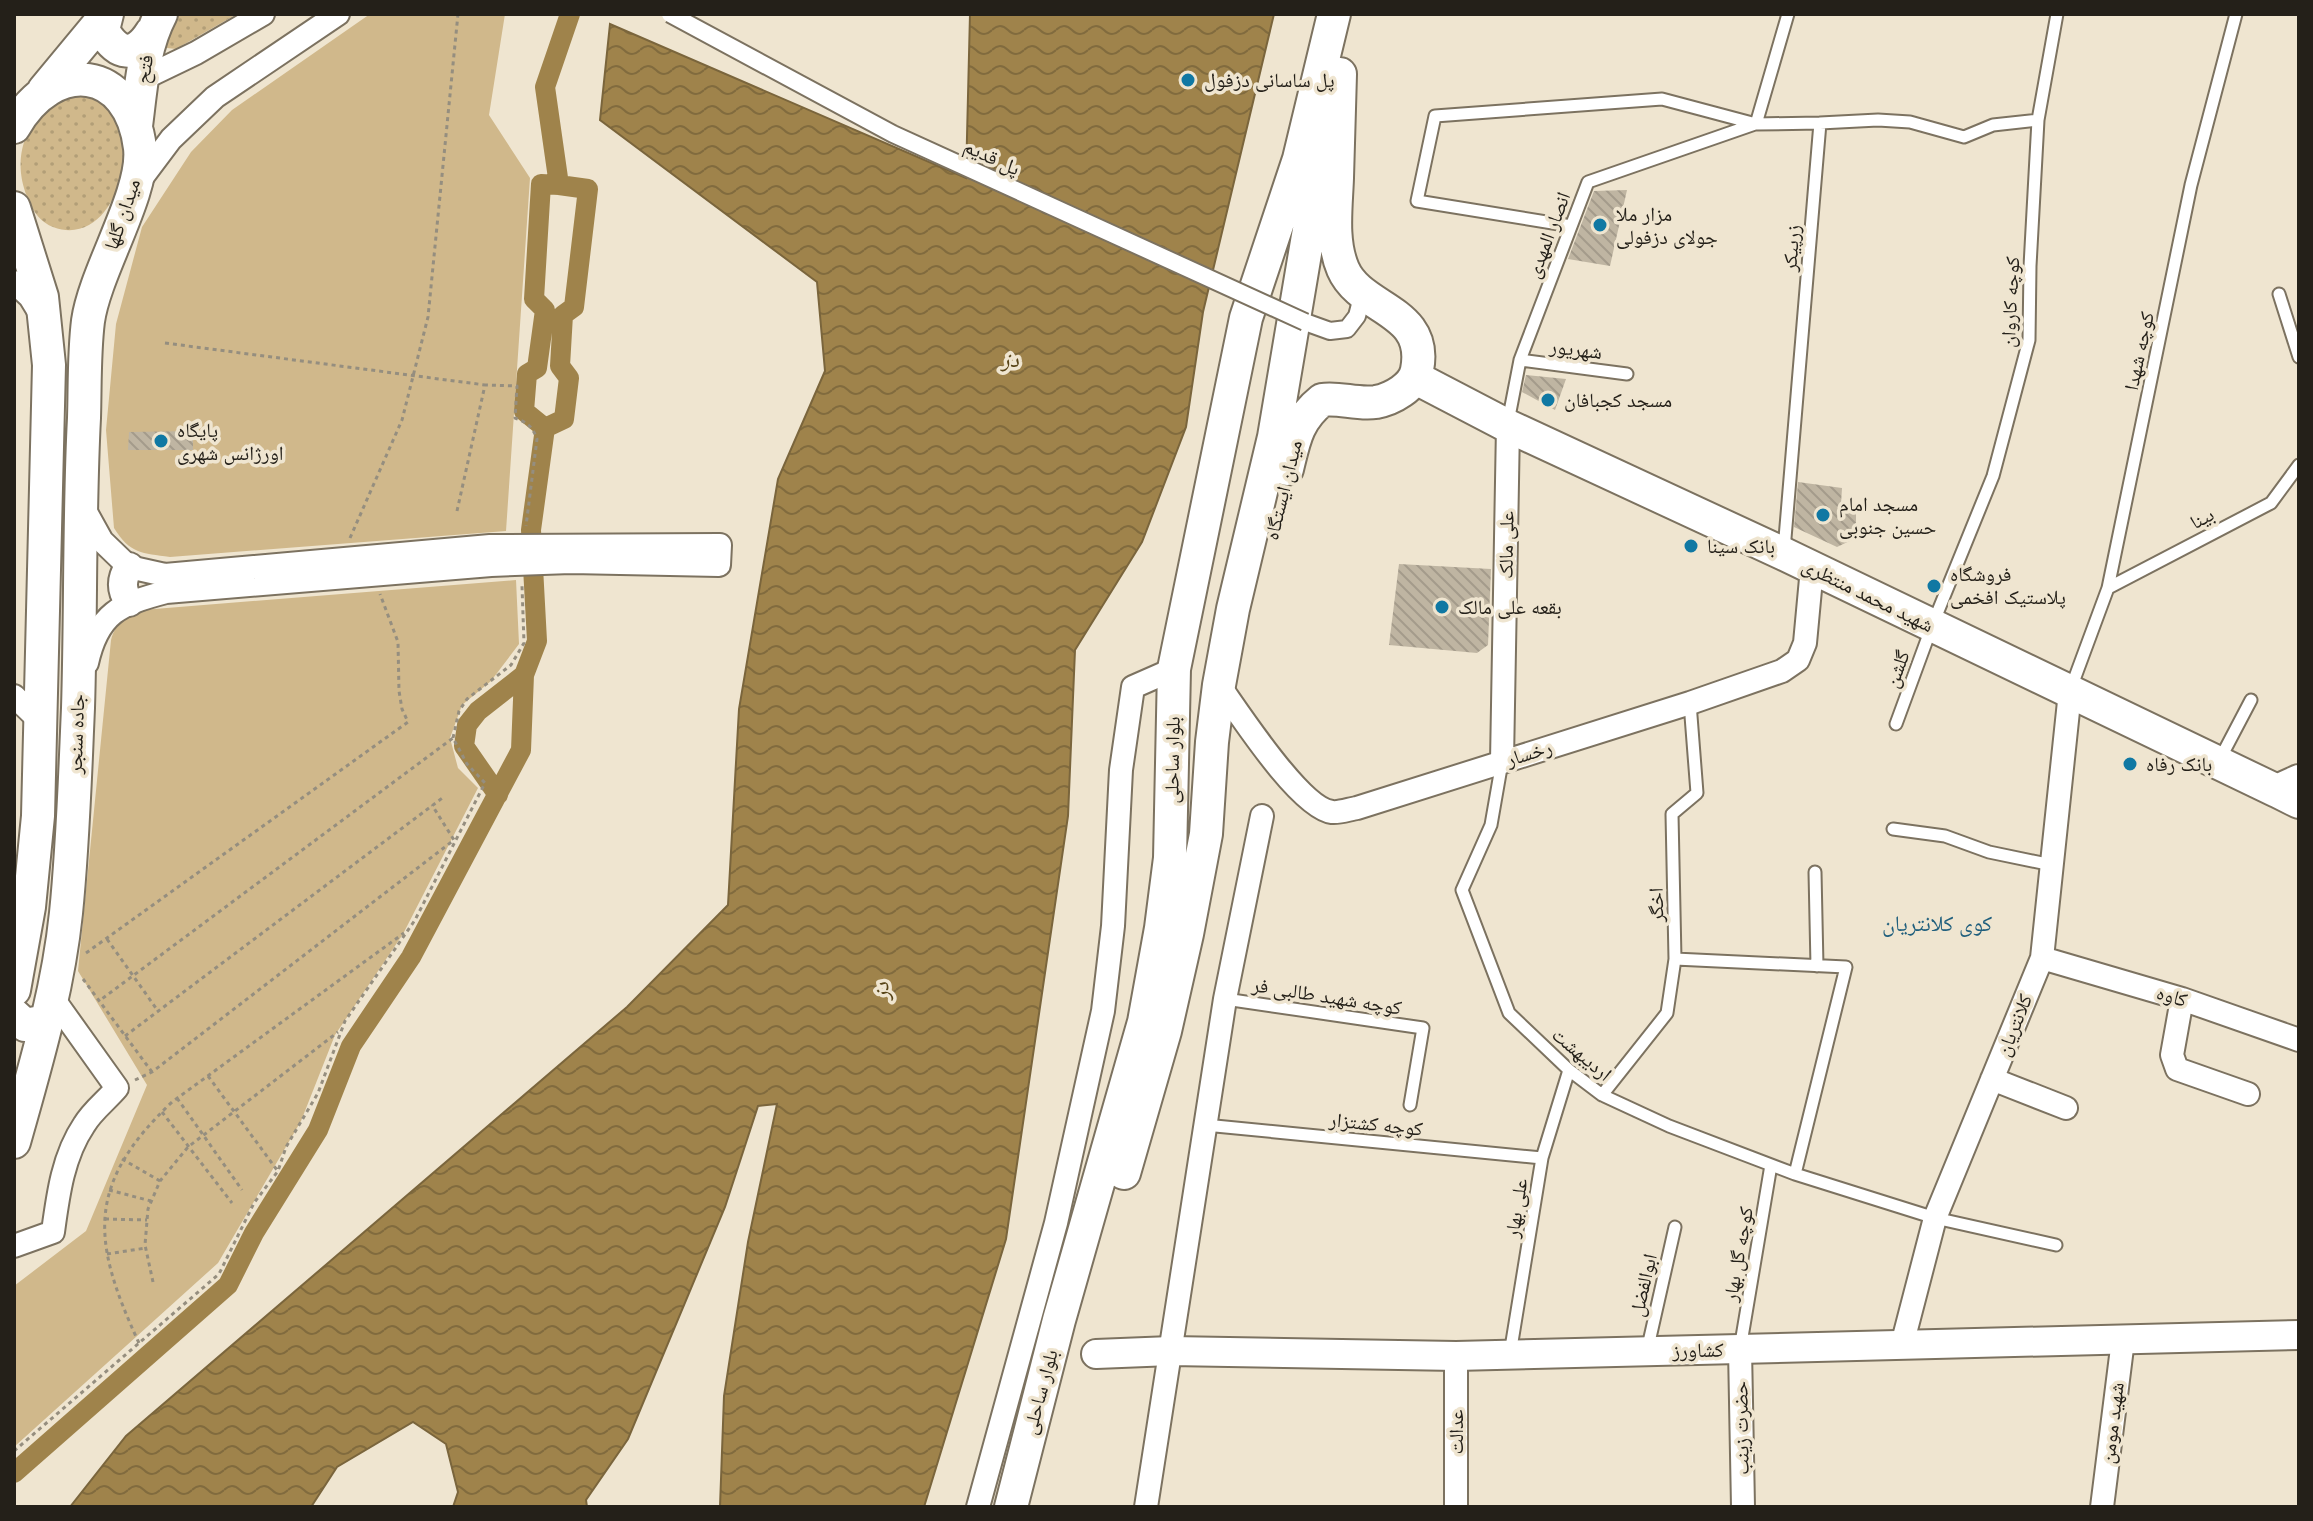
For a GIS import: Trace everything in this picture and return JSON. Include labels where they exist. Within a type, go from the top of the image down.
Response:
[{"type":"main road","points":[[107,14],[103,30],[111,45],[126,52],[142,47],[156,24]]},
{"type":"main road","points":[[14,127],[24,109],[44,90],[107,14]]},
{"type":"main road","name":"بلوار ساحلی","points":[[1011,1507],[1059,1320],[1144,1022],[1170,858],[1174,669],[1246,318],[1299,159],[1334,14]]},
{"type":"main road","name":"بلوار ساحلی","points":[[1028,1507],[1165,1031],[1206,834],[1212,742],[1233,609],[1274,437],[1318,163],[1354,14]]},
{"type":"main road","name":"فتح","points":[[136,126],[142,79],[156,24]]},
{"type":"main road","points":[[1340,74],[1335,243],[1343,270],[1363,293],[1403,320],[1416,340],[1419,359],[1416,378]]},
{"type":"main road","name":"میدان گلها","points":[[44,90],[65,81],[87,80],[109,87],[124,101],[136,126],[141,153],[135,188],[106,259],[88,320]]},
{"type":"main road","points":[[14,208],[42,297],[45,322]]},
{"type":"main road","name":"جاده سنجر","points":[[14,1142],[56,989],[66,914],[78,707],[80,501],[88,320]]},
{"type":"main road","name":"جاده سنجر","points":[[14,990],[29,907],[38,816],[49,365],[45,322]]},
{"type":"main road","points":[[1238,353],[1245,368],[1261,375],[1277,371],[1287,358]]},
{"type":"main road","name":"شهید محمد منتظری","points":[[1416,378],[1508,426],[2218,763],[2292,791]]},
{"type":"main road","name":"میدان ایستگاه","points":[[1219,685],[1255,602],[1301,420],[1322,400],[1377,401],[1399,393],[1416,378]]},
{"type":"main road","points":[[1221,431],[1235,417],[1255,415],[1271,428],[1274,437]]},
{"type":"main road","points":[[1170,832],[1181,842],[1188,843],[1206,834]]},
{"type":"main road","points":[[14,1015],[25,1025],[56,989]]},
{"type":"street","points":[[142,79],[196,53],[263,14]]},
{"type":"street","points":[[135,188],[171,139],[215,97],[338,14]]},
{"type":"street","name":"پل قدیم","points":[[670,14],[893,134],[1305,322],[1330,331],[1347,329],[1357,316],[1363,293]]},
{"type":"street","points":[[14,282],[30,297],[45,322]]},
{"type":"street","name":"علی مالک","points":[[1502,761],[1508,426]]},
{"type":"street","points":[[78,707],[91,646],[104,619],[129,602],[166,592],[571,562],[638,554],[490,546],[165,575],[129,567],[102,541],[80,501]]},
{"type":"street","name":"رخسار","points":[[1219,685],[1287,777],[1313,804],[1332,812],[1357,808],[1782,671],[1798,660],[1805,643],[1798,561]]},
{"type":"street","points":[[129,567],[123,588],[129,602]]},
{"type":"street","points":[[978,1507],[1056,1223],[1103,1011],[1113,926],[1121,770],[1133,687],[1174,669]]},
{"type":"street","name":"کلانتریان","points":[[1902,1345],[1935,1218],[2042,958],[2070,692]]},
{"type":"street","points":[[14,696],[41,722]]},
{"type":"street","points":[[1146,1507],[1225,999],[1262,816]]},
{"type":"street","name":"کاوه","points":[[2042,958],[2182,999],[2299,1040]]},
{"type":"street","points":[[14,1246],[53,1232],[59,1187],[68,1157],[84,1124],[117,1088],[56,989]]},
{"type":"street","points":[[2182,999],[2172,1055],[2177,1069],[2248,1094]]},
{"type":"street","points":[[1992,1079],[2066,1108]]},
{"type":"street","name":"کشاورز","points":[[1096,1354],[1171,1351],[1456,1356],[2299,1335]]},
{"type":"street","name":"شهید مومن","points":[[2102,1507],[2123,1340]]},
{"type":"street","name":"حضرت زینب","points":[[1740,1349],[1743,1507]]},
{"type":"street","name":"عدالت","points":[[1456,1356],[1456,1507]]},
{"type":"lane","points":[[1756,124],[1788,14]]},
{"type":"lane","name":"کوچه کاروان","points":[[1932,626],[1993,476],[2029,340],[2038,120],[2057,14]]},
{"type":"lane","name":"کوچه شهدا","points":[[2070,692],[2108,588],[2191,185],[2236,14]]},
{"type":"lane","points":[[1571,226],[1417,201],[1435,116],[1662,99],[1756,124],[1878,120],[1910,122],[1964,137],[1993,125],[2038,120]]},
{"type":"lane","name":"زرپیکر","points":[[1798,561],[1820,123]]},
{"type":"lane","name":"انصار المهدی","points":[[1508,426],[1520,360],[1588,182],[1756,124]]},
{"type":"lane","points":[[2279,294],[2299,357]]},
{"type":"lane","name":"شهریور","points":[[1520,360],[1627,374]]},
{"type":"lane","name":"بینا","points":[[2108,588],[2271,503],[2299,465]]},
{"type":"lane","name":"گلشن","points":[[1896,724],[1932,626]]},
{"type":"lane","points":[[2218,763],[2251,700]]},
{"type":"lane","name":"اخگر","points":[[1602,1095],[1667,1013],[1675,959],[1672,814],[1697,793],[1690,703]]},
{"type":"lane","name":"اردیبهشت","points":[[1502,761],[1491,825],[1462,890],[1509,1013],[1569,1070],[1602,1095],[1669,1126],[1795,1174],[1935,1218],[2056,1245]]},
{"type":"lane","points":[[1893,829],[1945,836],[1989,852],[2052,865]]},
{"type":"lane","points":[[1815,872],[1817,966]]},
{"type":"lane","points":[[1675,959],[1846,967],[1795,1174]]},
{"type":"lane","name":"کوچه شهید طالبی فر","points":[[1225,999],[1423,1028],[1410,1105]]},
{"type":"lane","name":"علی بهار","points":[[1510,1355],[1542,1158],[1569,1070]]},
{"type":"lane","name":"کوچه کشتزار","points":[[1205,1125],[1542,1158]]},
{"type":"lane","name":"کوچه گل بهار","points":[[1740,1349],[1771,1165]]},
{"type":"lane","name":"ابوالفضل","points":[[1646,1351],[1675,1227]]},
{"type":"path","points":[[340,559],[402,420],[428,317],[458,14]]},
{"type":"path","points":[[165,343],[485,385]]},
{"type":"path","points":[[152,1072],[99,1001],[56,989],[106,938],[408,722],[399,691],[398,642],[376,575]]},
{"type":"path","points":[[14,1451],[219,1274],[254,1203],[278,1171],[286,1147],[318,1093],[341,1030],[408,930],[485,783],[467,764],[453,738],[99,1001]]},
{"type":"path","points":[[125,1036],[445,796]]},
{"type":"path","points":[[432,805],[454,840]]},
{"type":"path","points":[[117,1088],[152,1072],[454,840]]},
{"type":"path","points":[[139,1343],[118,1299],[107,1254],[105,1219],[109,1190],[122,1159],[144,1129],[177,1098],[408,930]]},
{"type":"path","points":[[106,938],[158,1011]]},
{"type":"path","points":[[153,1282],[146,1248],[147,1220],[160,1181],[188,1147],[341,1030]]},
{"type":"path","points":[[208,1076],[278,1171]]},
{"type":"path","points":[[177,1098],[242,1190]]},
{"type":"path","points":[[162,1112],[232,1203]]},
{"type":"path","points":[[122,1159],[160,1181]]},
{"type":"path","points":[[109,1190],[151,1201]]},
{"type":"path","points":[[105,1219],[147,1220]]},
{"type":"path","points":[[107,1254],[146,1248]]},
{"type":"shaded area","points":[[177,14],[237,14],[176,49],[167,48],[164,39]]},
{"type":"shaded area","points":[[370,14],[505,14],[489,115],[530,178],[506,531],[170,557],[131,548],[114,528],[106,430],[116,324],[142,227],[191,152],[232,110]]},
{"type":"shaded area","points":[[71,96],[90,97],[109,108],[120,127],[124,152],[121,177],[112,201],[97,220],[77,229],[53,227],[38,217],[23,185],[21,168],[26,138],[33,125],[55,103]]},
{"type":"shaded area","points":[[516,580],[519,644],[491,681],[462,705],[450,738],[458,768],[478,788],[403,934],[335,1035],[301,1121],[218,1263],[14,1447],[14,1286],[86,1231],[147,1085],[78,971],[111,640],[116,629],[126,618],[142,610]]},
{"type":"water","name":"دز","points":[[970,14],[1274,14],[1203,312],[1186,427],[1142,542],[1075,650],[1068,816],[1006,1239],[924,1507],[720,1507],[724,1396],[748,1242],[777,1104],[758,1106],[725,1207],[628,1439],[586,1500],[587,1507],[453,1507],[458,1492],[446,1444],[413,1422],[337,1467],[311,1507],[70,1507],[126,1436],[627,1007],[728,905],[739,709],[778,479],[825,371],[817,282],[600,120],[610,24],[966,178]]},
{"type":"building","name":"مزار ملا جولای دزفولی","points":[[1627,190],[1610,266],[1568,259],[1594,191]]},
{"type":"building","name":"مسجد کجبافان","points":[[1526,375],[1566,379],[1555,410],[1522,392]]},
{"type":"building","name":"پایگاه اورژانس شهری","points":[[193,431],[193,450],[128,450],[129,432]]},
{"type":"building","name":"مسجد امام حسین جنوبی","points":[[1798,482],[1842,488],[1841,504],[1856,505],[1856,538],[1837,547],[1794,527]]},
{"type":"building","name":"بقعه علی مالک","points":[[1399,564],[1491,569],[1488,645],[1477,653],[1389,645]]},
{"type":"waterway","points":[[14,1473],[228,1285],[254,1233],[318,1130],[351,1046],[411,957],[521,750],[524,675],[537,641],[531,530],[545,428],[564,419],[569,378],[560,366],[563,315],[574,307],[588,189],[559,185],[545,87],[570,14]]},
{"type":"waterway","points":[[545,428],[524,411],[527,374],[537,368],[545,310],[534,299],[541,184],[559,185]]},
{"type":"waterway","points":[[498,795],[464,746],[467,725],[478,711],[524,675]]},
{"type":"place","name":"پل ساسانی دزفول","points":[[1188,80]]},
{"type":"place","name":"مزار ملا جولای دزفولی","points":[[1600,225]]},
{"type":"place","name":"مسجد کجبافان","points":[[1548,400]]},
{"type":"place","name":"پایگاه اورژانس شهری","points":[[161,441]]},
{"type":"place","name":"مسجد امام حسین جنوبی","points":[[1823,515]]},
{"type":"place","name":"بانک سینا","points":[[1691,546]]},
{"type":"place","name":"فروشگاه پلاستیک افخمی","points":[[1934,586]]},
{"type":"place","name":"بقعه علی مالک","points":[[1442,607]]},
{"type":"place","name":"بانک رفاه","points":[[2130,764]]},
{"type":"district","name":"کوی کلانتریان","points":[[1937,923]]}]
